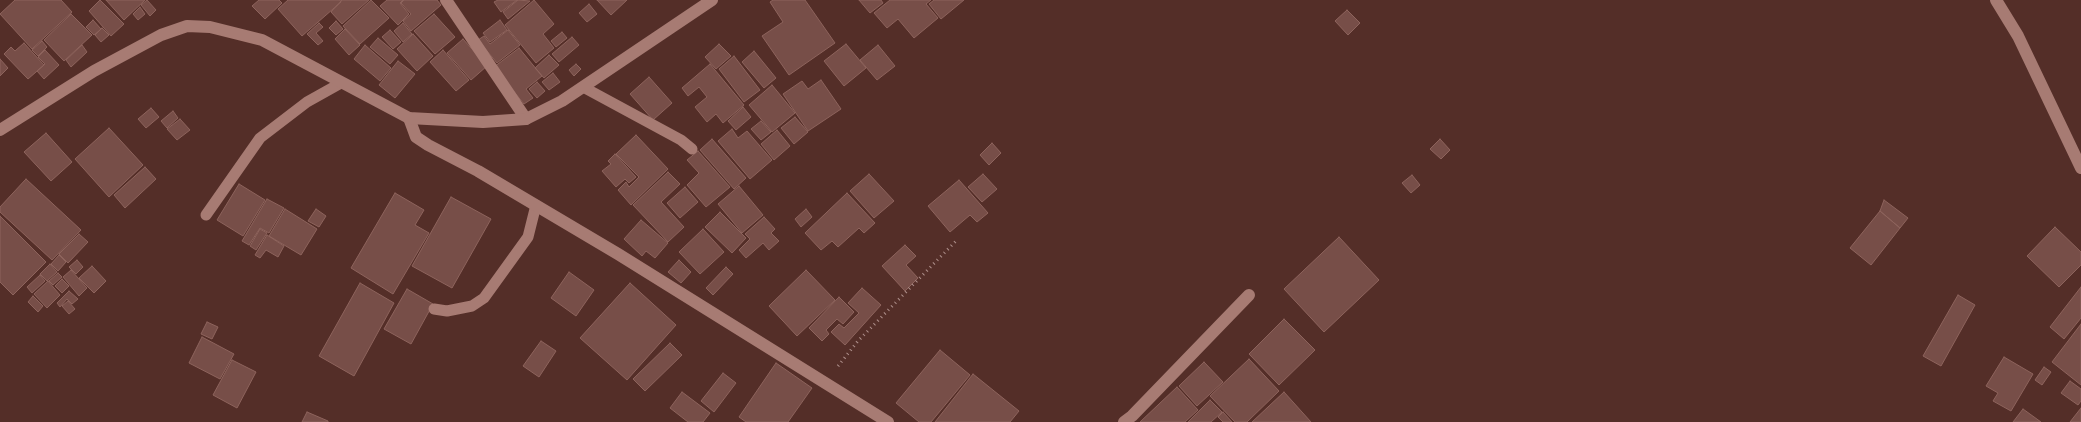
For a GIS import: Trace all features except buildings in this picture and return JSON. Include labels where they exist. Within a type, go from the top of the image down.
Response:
[{"type":"street","points":[[446,0],[526,119]]},
{"type":"street","points":[[0,130],[94,71],[161,35],[187,26],[210,26],[262,40],[409,118],[483,122],[526,119],[583,87],[712,0]]},
{"type":"street","points":[[1996,0],[2018,36],[2081,168]]},
{"type":"street","points":[[409,118],[416,137],[428,146],[478,171],[618,254],[888,422]]},
{"type":"street","points":[[1124,422],[1249,295]]},
{"type":"lane","points":[[206,216],[260,138],[299,107],[341,83]]},
{"type":"lane","points":[[583,87],[681,140],[692,150]]},
{"type":"lane","points":[[434,309],[447,311],[472,306],[484,298],[528,237],[536,205]]},
{"type":"path","points":[[825,384],[858,341],[956,241]]}]
